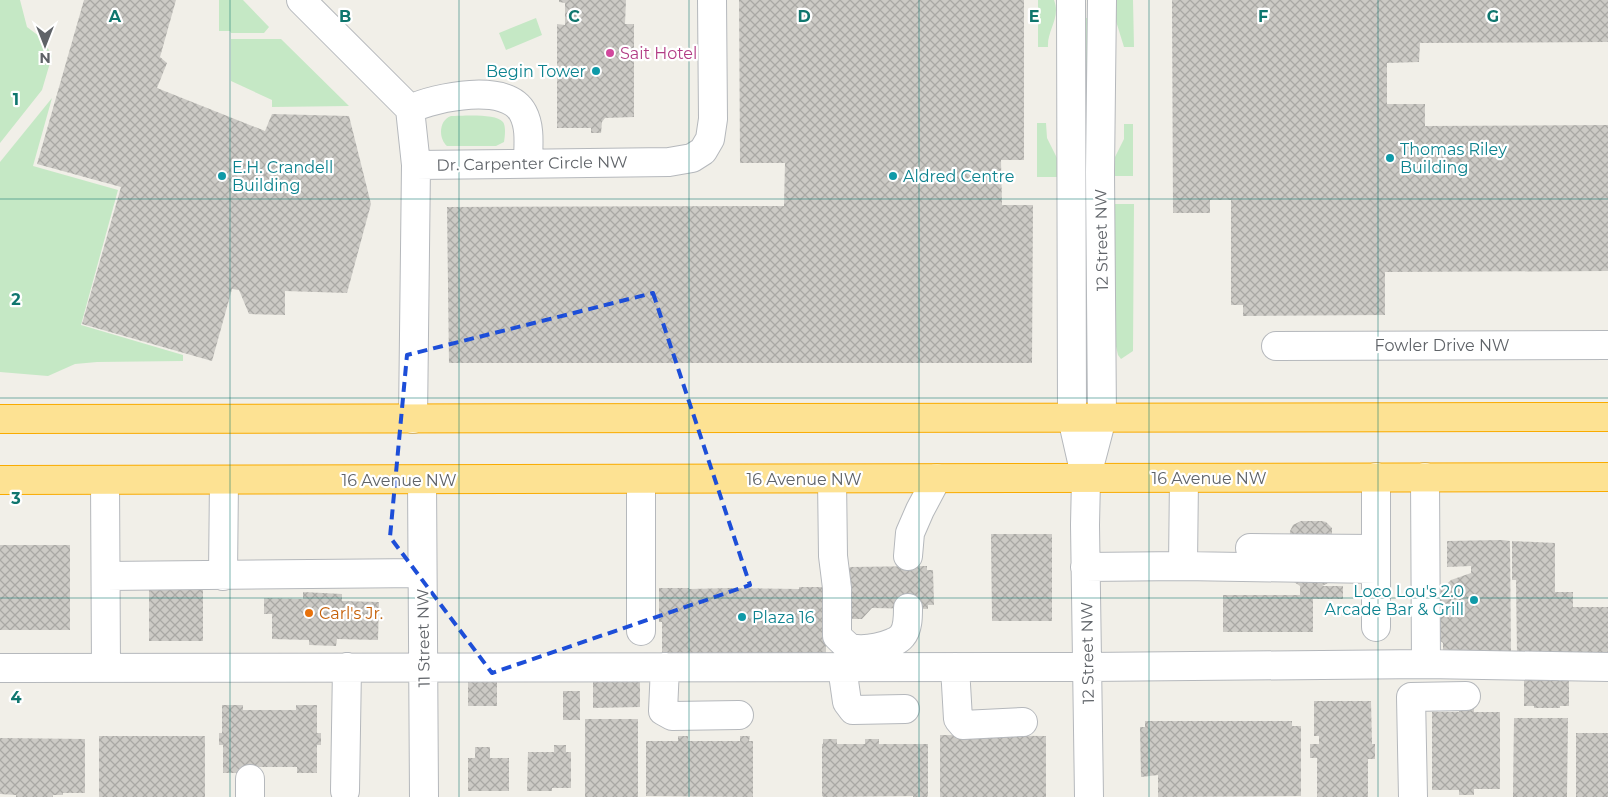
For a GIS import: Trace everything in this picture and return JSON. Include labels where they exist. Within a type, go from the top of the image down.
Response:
[{"type":"highway","points":[[0,419],[1608,417]]},
{"type":"highway","name":"16 Avenue NW","points":[[0,480],[1608,477]]},
{"type":"street","points":[[301,0],[410,108],[444,97],[499,96],[514,102],[522,112],[527,124],[528,163]]},
{"type":"street","name":"Dr. Carpenter Circle NW","points":[[410,108],[416,165],[669,162],[692,158],[703,151],[710,139],[713,119],[712,0]]},
{"type":"street","name":"12 Street NW","points":[[1070,0],[1072,418],[1086,479],[1085,567],[1089,797]]},
{"type":"street","name":"12 Street NW","points":[[1086,479],[1102,418],[1100,190],[1102,0]]},
{"type":"street","points":[[413,419],[416,165]]},
{"type":"street","name":"Fowler Drive NW","points":[[1276,346],[1608,345]]},
{"type":"street","points":[[1376,477],[1376,627]]},
{"type":"street","points":[[1424,477],[1426,664]]},
{"type":"street","points":[[908,556],[910,533],[920,510],[938,478]]},
{"type":"street","points":[[1183,566],[1184,478]]},
{"type":"street","points":[[641,479],[641,631]]},
{"type":"street","points":[[832,479],[833,556],[837,588],[837,636],[850,647],[873,648],[891,643],[902,636],[907,622],[908,608]]},
{"type":"street","points":[[105,480],[106,667]]},
{"type":"street","points":[[223,576],[224,480]]},
{"type":"street","name":"11 Street NW","points":[[422,480],[424,797]]},
{"type":"street","points":[[1085,567],[1214,566],[1376,559]]},
{"type":"street","points":[[106,576],[422,573]]},
{"type":"street","points":[[0,668],[1087,667],[1426,664],[1608,667]]},
{"type":"street","points":[[345,791],[348,667]]},
{"type":"street","points":[[664,667],[663,711],[672,716],[739,715]]},
{"type":"street","points":[[842,667],[847,702],[853,710],[905,709]]},
{"type":"street","points":[[954,667],[958,719],[963,725],[1023,722]]},
{"type":"street","points":[[1412,797],[1411,697],[1466,696]]},
{"type":"highlighted area","points":[[653,293],[750,585],[492,673],[390,537],[407,355]]},
{"type":"green space","points":[[0,0],[20,0],[27,27],[43,39],[52,56],[42,90],[0,143]]},
{"type":"green space","points":[[219,0],[243,0],[269,27],[264,33],[219,31]]},
{"type":"green space","points":[[1038,0],[1054,0],[1056,6],[1048,47],[1038,47]]},
{"type":"green space","points":[[1116,0],[1133,0],[1134,47],[1124,47],[1115,18]]},
{"type":"green space","points":[[536,18],[542,35],[506,50],[499,33]]},
{"type":"green space","points":[[1081,18],[1091,18],[1090,179],[1080,179]]},
{"type":"green space","points":[[231,39],[281,39],[349,106],[272,107],[272,100],[231,81]]},
{"type":"green space","points":[[52,98],[33,166],[118,190],[81,325],[183,355],[183,361],[75,364],[48,376],[0,372],[0,162]]},
{"type":"green space","points":[[451,116],[478,116],[499,119],[505,126],[504,142],[496,146],[447,146],[442,138],[441,130],[444,121]]},
{"type":"green space","points":[[1037,123],[1046,123],[1047,138],[1058,160],[1059,177],[1037,177]]},
{"type":"green space","points":[[1124,124],[1133,124],[1133,176],[1113,176],[1114,159],[1124,139]]},
{"type":"green space","points":[[1080,201],[1090,201],[1090,344],[1080,344]]},
{"type":"green space","points":[[1113,204],[1134,204],[1133,351],[1121,359],[1118,355],[1114,338]]},
{"type":"building","name":"E.H. Crandell Building","points":[[84,0],[176,0],[160,57],[167,63],[157,88],[265,131],[272,114],[349,116],[371,204],[347,293],[285,291],[285,315],[249,314],[239,290],[232,289],[212,361],[82,324],[121,187],[37,164]]},
{"type":"building","name":"Begin Tower","points":[[559,0],[626,0],[625,24],[634,24],[634,117],[605,118],[602,122],[601,133],[591,133],[591,128],[557,128],[557,24],[565,25],[565,3],[559,2]]},
{"type":"building","name":"Aldred Centre","points":[[739,0],[1024,0],[1024,160],[1001,160],[1002,205],[1033,205],[1032,363],[449,363],[447,207],[784,206],[785,163],[740,163]]},
{"type":"building","name":"Thomas Riley Building","points":[[1172,0],[1608,0],[1608,42],[1420,43],[1419,62],[1387,63],[1387,104],[1425,104],[1425,126],[1608,125],[1608,271],[1385,272],[1385,315],[1243,316],[1243,305],[1231,305],[1231,200],[1210,200],[1210,213],[1173,213]]},
{"type":"building","points":[[1301,521],[1322,521],[1332,528],[1331,577],[1328,583],[1322,586],[1343,586],[1343,599],[1313,599],[1313,632],[1223,632],[1223,595],[1300,595],[1300,586],[1291,580],[1289,567],[1290,531],[1293,525]]},
{"type":"building","points":[[991,534],[1052,534],[1052,621],[992,621]]},
{"type":"building","name":"Loco Lou's 2.0 Arcade Bar & Grill","points":[[1447,541],[1510,541],[1511,655],[1443,653],[1443,643],[1438,639],[1437,628],[1440,625],[1440,611],[1437,611],[1438,596],[1451,580],[1471,573],[1471,566],[1447,567]]},
{"type":"building","points":[[1512,541],[1555,543],[1555,592],[1573,592],[1573,607],[1608,607],[1608,655],[1517,656],[1516,580],[1512,580]]},
{"type":"building","points":[[0,545],[70,545],[70,630],[0,630]]},
{"type":"building","points":[[927,566],[927,570],[933,570],[934,605],[928,605],[928,609],[872,608],[862,619],[848,619],[845,573],[850,567]]},
{"type":"building","name":"Plaza 16","points":[[799,587],[829,587],[826,612],[826,655],[662,655],[662,622],[659,622],[659,588],[799,589]]},
{"type":"building","points":[[149,589],[203,589],[203,641],[149,641]]},
{"type":"building","points":[[303,592],[342,594],[342,601],[379,602],[378,640],[337,639],[336,646],[309,645],[309,640],[272,639],[272,614],[264,614],[264,598],[303,599]]},
{"type":"building","points":[[1524,678],[1569,678],[1569,706],[1534,708],[1534,706],[1524,706]]},
{"type":"building","points":[[593,679],[640,679],[640,707],[593,708]]},
{"type":"building","points":[[468,680],[497,680],[497,706],[468,706]]},
{"type":"building","points":[[563,691],[580,691],[580,720],[563,720]]},
{"type":"building","points":[[1314,701],[1371,701],[1372,744],[1375,744],[1375,759],[1368,759],[1368,797],[1317,797],[1317,758],[1310,758],[1310,744],[1319,744],[1319,736],[1314,736]]},
{"type":"building","points":[[222,705],[243,705],[243,710],[296,710],[296,705],[317,705],[317,733],[321,733],[321,745],[317,745],[317,773],[297,773],[297,767],[243,767],[243,773],[223,773],[223,745],[219,745],[219,733],[222,733]]},
{"type":"building","points":[[1459,706],[1474,706],[1474,712],[1500,712],[1500,789],[1474,789],[1474,795],[1459,795],[1459,790],[1432,790],[1432,712],[1459,712]]},
{"type":"building","points":[[1514,718],[1568,718],[1567,797],[1513,797]]},
{"type":"building","points":[[585,719],[638,719],[638,797],[585,797]]},
{"type":"building","points":[[1145,721],[1292,721],[1292,726],[1301,726],[1301,796],[1158,797],[1158,775],[1141,777],[1140,727],[1145,727]]},
{"type":"building","points":[[1576,733],[1608,733],[1608,797],[1576,797]]},
{"type":"building","points":[[940,735],[1046,736],[1046,797],[940,797]]},
{"type":"building","points":[[99,736],[205,736],[205,797],[99,797]]},
{"type":"building","points":[[678,736],[688,736],[688,741],[740,741],[740,736],[750,736],[749,741],[753,741],[753,797],[646,796],[646,741],[678,741]]},
{"type":"building","points":[[0,738],[85,739],[85,793],[63,793],[63,795],[53,795],[53,797],[16,797],[16,795],[0,794]]},
{"type":"building","points":[[823,739],[837,739],[837,744],[865,744],[865,739],[879,739],[879,744],[928,744],[928,796],[822,796]]},
{"type":"building","points":[[554,745],[566,745],[566,752],[571,752],[571,788],[552,788],[552,791],[527,791],[528,752],[554,752]]},
{"type":"building","points":[[475,747],[490,747],[490,758],[509,758],[509,791],[468,791],[468,758],[475,758]]},
{"type":"place","name":"Sait Hotel","points":[[610,53]]},
{"type":"place","name":"Begin Tower","points":[[596,71]]},
{"type":"place","name":"Thomas Riley Building","points":[[1390,158]]},
{"type":"place","name":"E.H. Crandell Building","points":[[222,176]]},
{"type":"place","name":"Aldred Centre","points":[[893,176]]},
{"type":"place","name":"Loco Lou's 2.0 Arcade Bar & Grill","points":[[1474,600]]},
{"type":"place","name":"Carl's Jr.","points":[[309,613]]},
{"type":"place","name":"Plaza 16","points":[[742,617]]}]
